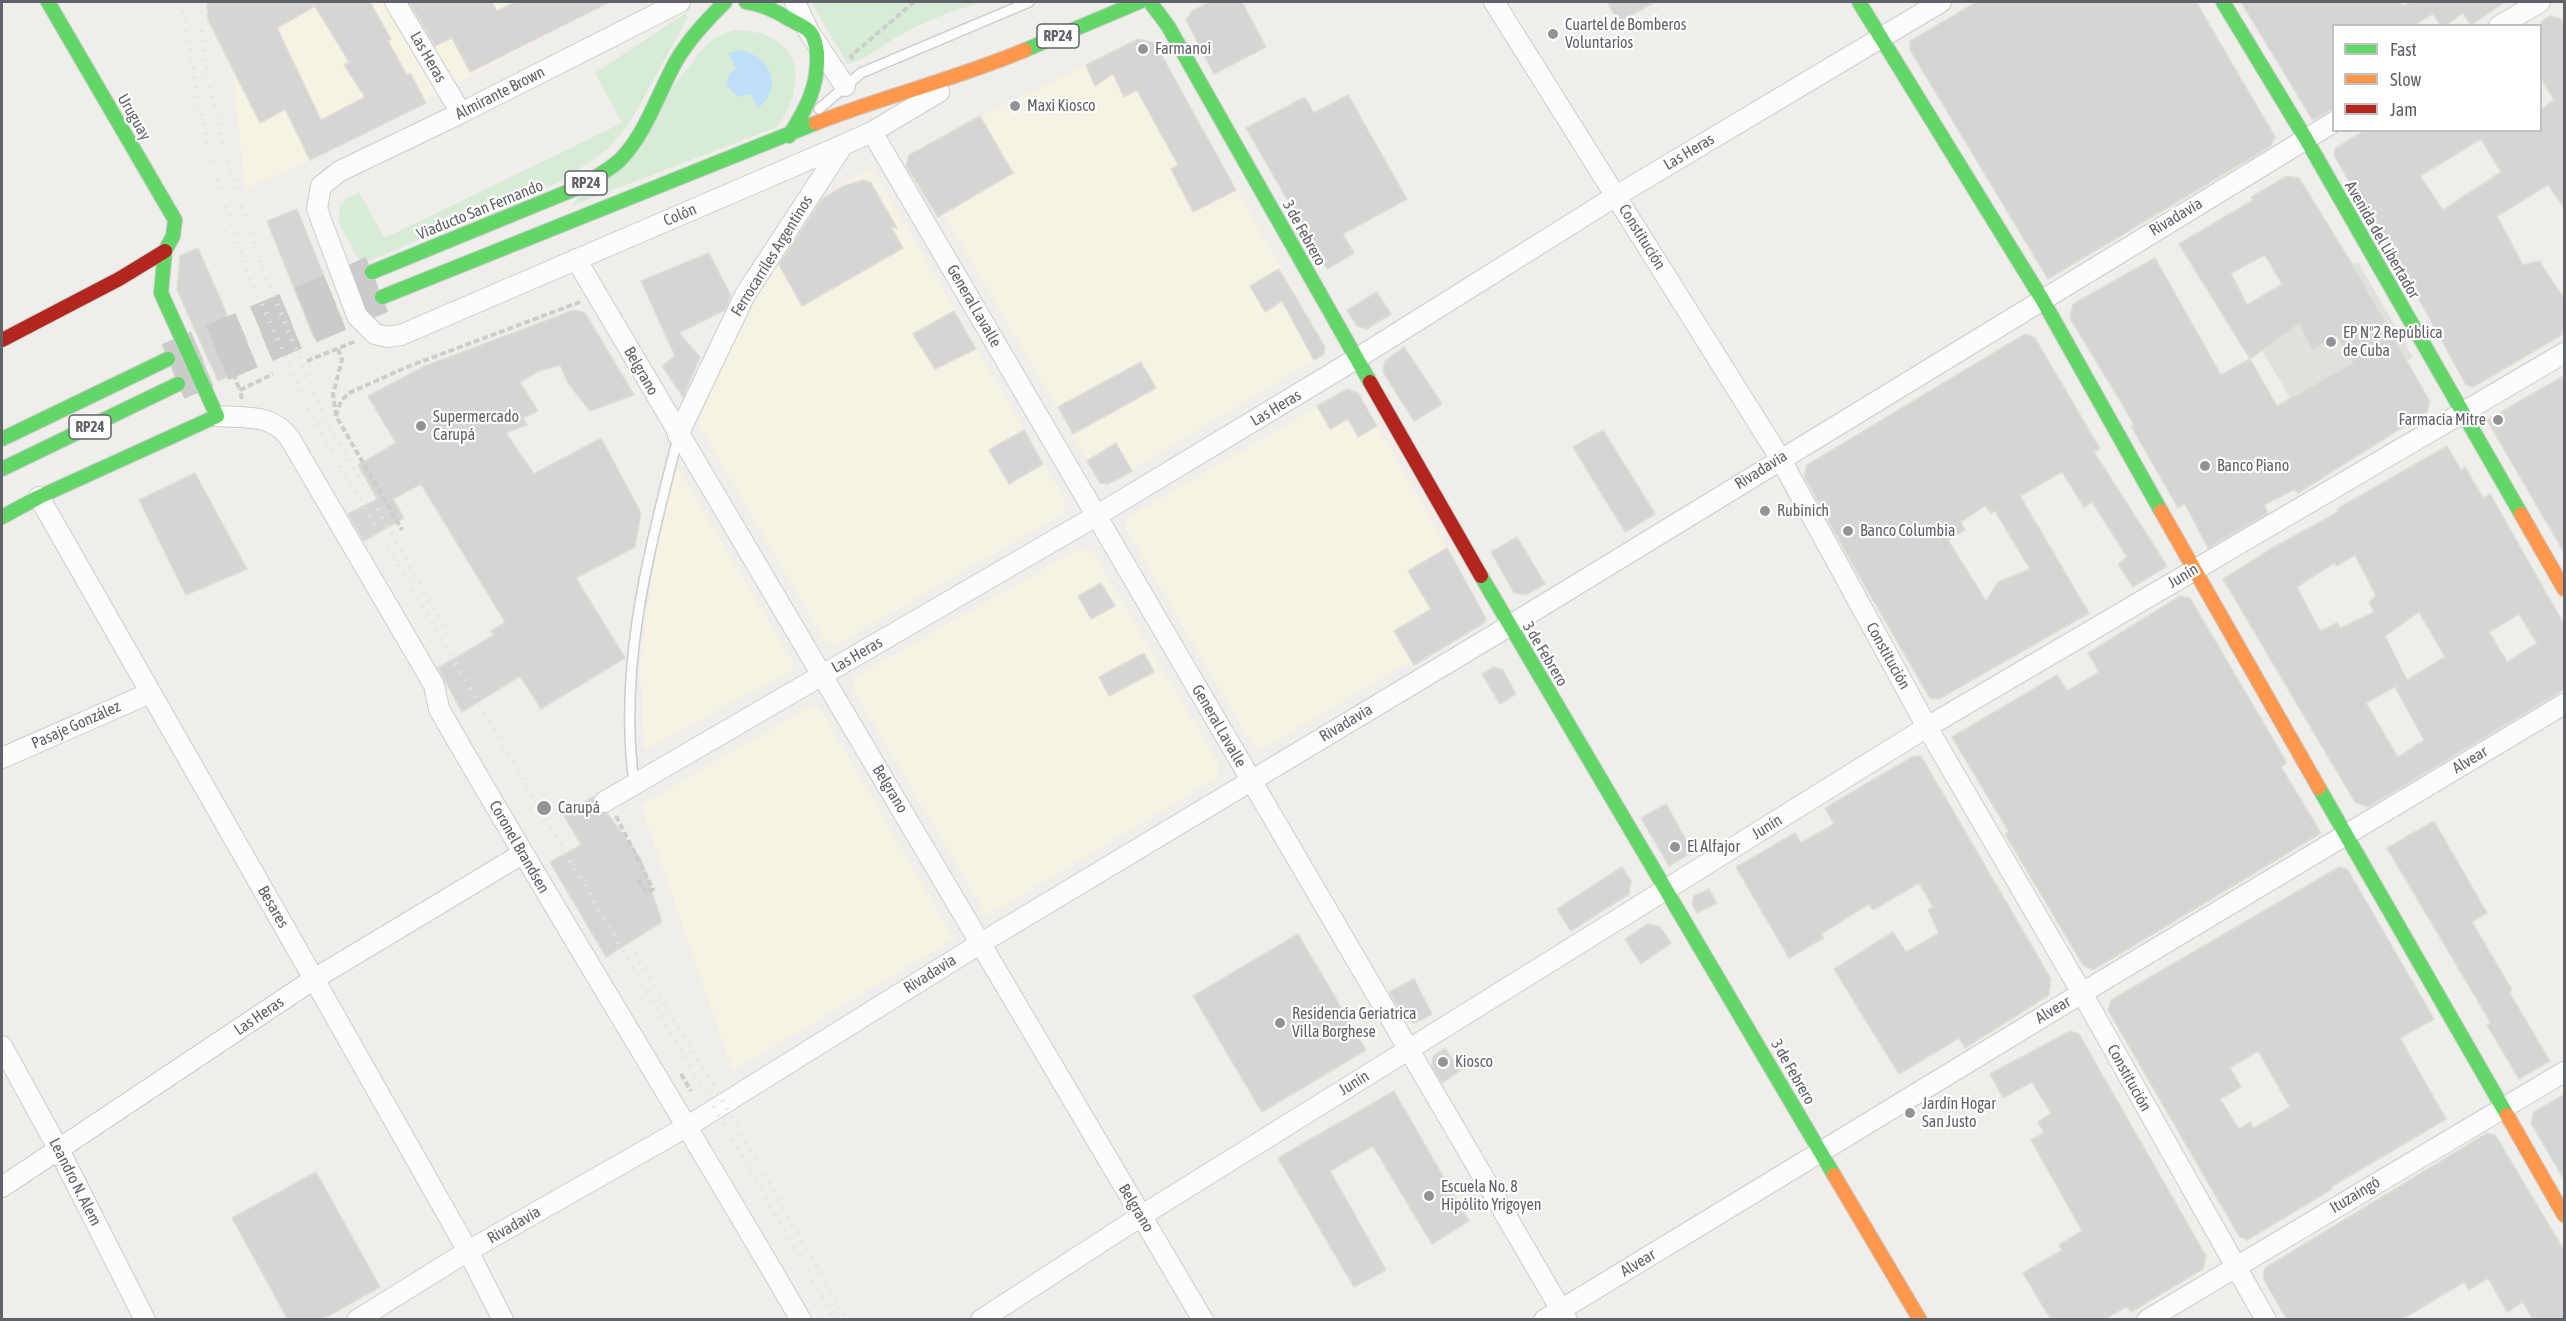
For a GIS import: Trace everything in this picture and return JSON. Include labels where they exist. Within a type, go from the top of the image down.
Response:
[{"type":"main road","name":"Uruguay","points":[[48,2],[175,220],[173,236],[150,288]]},
{"type":"main road","name":"Viaducto San Fernando","points":[[372,272],[577,188],[607,171],[626,153],[639,134],[676,61],[699,28],[725,2]]},
{"type":"main road","points":[[746,2],[757,3],[782,14],[809,32],[816,45],[819,68],[816,89],[805,112],[789,136]]},
{"type":"main road","name":"Colón","points":[[789,136],[858,108],[977,70],[1139,2]]},
{"type":"main road","name":"3 de Febrero","points":[[1150,2],[1168,26],[1509,626],[1920,1320]]},
{"type":"main road","points":[[1859,2],[2042,299],[2194,570],[2565,1215]]},
{"type":"main road","name":"Avenida del Libertador","points":[[2223,2],[2306,139],[2565,589]]},
{"type":"main road","name":"RP24","points":[[382,297],[789,136]]},
{"type":"main road","points":[[2,340],[119,279],[165,250]]},
{"type":"main road","points":[[119,279],[150,288],[217,416]]},
{"type":"main road","name":"RP24","points":[[2,439],[168,359]]},
{"type":"main road","name":"RP24","points":[[2,469],[177,384]]},
{"type":"main road","name":"RP24","points":[[2,517],[39,497],[217,416]]},
{"type":"street","name":"Las Heras","points":[[395,2],[461,114]]},
{"type":"street","name":"Almirante Brown","points":[[375,334],[357,316],[316,208],[321,186],[340,171],[461,114],[680,2]]},
{"type":"street","name":"General Lavalle","points":[[795,2],[809,32],[858,108],[1409,1049],[1558,1316]]},
{"type":"street","name":"Constitución","points":[[1494,2],[1780,458],[1927,728],[2082,993],[2266,1320]]},
{"type":"street","name":"Las Heras","points":[[606,801],[1096,516],[1356,359],[1616,196],[1941,2]]},
{"type":"street","points":[[2502,24],[2540,2]]},
{"type":"street","name":"Colón","points":[[375,334],[388,337],[401,335],[843,145],[858,108],[977,70]]},
{"type":"street","name":"Rivadavia","points":[[357,1320],[468,1251],[688,1126],[981,943],[1509,626],[1780,458],[2332,124]]},
{"type":"street","name":"Ferrocarriles Argentinos","points":[[678,435],[745,295],[843,145]]},
{"type":"street","name":"Belgrano","points":[[576,259],[1203,1320]]},
{"type":"street","name":"Junín","points":[[981,1320],[1141,1216],[1927,728],[2565,353]]},
{"type":"street","name":"Coronel Brandsen","points":[[217,416],[267,420],[279,424],[289,437],[434,686],[439,710],[522,854],[688,1126],[801,1320]]},
{"type":"street","name":"Besares","points":[[39,497],[468,1251],[503,1320]]},
{"type":"street","name":"Pasaje González","points":[[2,758],[150,693]]},
{"type":"street","name":"Alvear","points":[[1558,1316],[2082,993],[2565,704]]},
{"type":"street","name":"Las Heras","points":[[2,1187],[314,979],[522,854]]},
{"type":"street","name":"Leandro N. Alem","points":[[2,1046],[59,1150],[145,1320]]},
{"type":"street","name":"Ituzaingó","points":[[2147,1320],[2502,1107],[2565,1072]]},
{"type":"lane","points":[[789,136],[858,108],[861,73],[1029,2]]},
{"type":"lane","points":[[634,783],[628,715],[631,657],[641,588],[678,435]]},
{"type":"path","points":[[336,416],[341,401],[349,393],[407,367],[597,296]]},
{"type":"path","points":[[307,361],[375,334]]},
{"type":"path","points":[[338,349],[342,360],[333,394],[336,416],[402,530]]},
{"type":"path","points":[[233,374],[240,390]]},
{"type":"path","points":[[257,382],[273,375]]},
{"type":"path","points":[[606,801],[654,889],[646,893],[637,876]]},
{"type":"path","points":[[679,1071],[688,1085]]},
{"type":"shaded area","points":[[226,2],[610,2],[335,148],[245,189]]},
{"type":"shaded area","points":[[1138,39],[1155,43],[1325,347],[1324,354],[1103,487],[913,161],[919,147]]},
{"type":"shaded area","points":[[872,167],[1066,502],[1064,513],[836,645],[825,641],[698,423],[735,334],[812,204]]},
{"type":"shaded area","name":"EP Nº2 República de Cuba","points":[[2358,262],[2413,357],[2304,421],[2248,327]]},
{"type":"shaded area","points":[[1347,389],[1358,393],[1487,616],[1264,748],[1253,746],[1125,527],[1127,518]]},
{"type":"shaded area","points":[[674,462],[793,662],[791,671],[644,750],[640,660],[661,520]]},
{"type":"shaded area","points":[[1081,548],[1093,552],[1219,764],[1217,778],[987,916],[853,689],[855,677]]},
{"type":"shaded area","points":[[812,705],[820,708],[954,939],[733,1071],[641,805]]},
{"type":"green space","points":[[811,2],[983,2],[928,21],[848,64]]},
{"type":"green space","points":[[687,12],[687,19],[629,124],[608,149],[562,181],[361,264],[339,223],[340,205],[349,197],[359,193],[385,238],[622,123],[595,73]]},
{"type":"green space","points":[[735,30],[767,36],[789,53],[796,77],[794,90],[785,116],[777,127],[571,206],[702,50],[716,38]]},
{"type":"water","points":[[738,50],[758,58],[770,73],[771,91],[758,108],[751,94],[738,97],[727,86],[728,76],[736,68],[728,53]]},
{"type":"building","points":[[207,2],[370,2],[391,39],[388,41],[407,75],[410,73],[426,103],[310,160],[285,109],[260,123],[208,20]],"holes":[[[315,6],[349,62],[344,65],[365,97],[321,120],[277,28]]]},
{"type":"building","points":[[409,2],[492,2],[497,11],[515,2],[610,2],[470,72],[452,38],[435,46]]},
{"type":"building","points":[[1210,2],[1242,2],[1266,47],[1214,74],[1186,20],[1192,11]]},
{"type":"building","points":[[1607,2],[1655,2],[1619,22]]},
{"type":"building","points":[[1977,2],[2196,2],[2275,137],[2271,146],[2048,279],[1910,50],[1910,41]]},
{"type":"building","points":[[2241,2],[2399,2],[2403,6],[2412,2],[2505,2],[2472,24],[2463,13],[2448,24],[2440,24],[2433,14],[2416,24],[2332,24],[2332,109],[2312,119]]},
{"type":"building","points":[[2550,16],[2561,19],[2565,25],[2565,209],[2548,185],[2497,216],[2523,265],[2539,261],[2565,300],[2565,333],[2473,387],[2466,385],[2409,281],[2407,283],[2334,155],[2335,149],[2362,132],[2542,132],[2542,108],[2554,100],[2542,80],[2541,24]],"holes":[[[2481,139],[2501,172],[2443,210],[2420,176]]]},
{"type":"building","points":[[1138,39],[1155,43],[1236,190],[1193,212],[1171,169],[1178,165],[1137,90],[1124,97],[1113,74],[1095,86],[1086,65]]},
{"type":"building","points":[[1348,95],[1407,199],[1343,234],[1354,253],[1327,269],[1246,128],[1305,97],[1314,113]]},
{"type":"building","points":[[980,116],[1013,173],[938,217],[906,166],[909,155]]},
{"type":"building","points":[[2287,176],[2299,178],[2354,267],[2430,402],[2427,412],[2298,493],[2295,489],[2264,505],[2268,513],[2208,548],[2185,504],[2178,508],[2131,426],[2134,425],[2070,318],[2073,304],[2155,258],[2221,375],[2250,359],[2179,244],[2253,200],[2251,197]],"holes":[[[2265,255],[2282,284],[2247,305],[2231,273]],[[2299,324],[2312,350],[2337,336],[2353,363],[2277,406],[2250,359]]]},
{"type":"building","points":[[863,180],[871,183],[897,228],[891,227],[903,248],[802,306],[779,265],[822,199],[844,186]]},
{"type":"building","points":[[297,209],[344,326],[314,338],[267,221]]},
{"type":"building","points":[[198,248],[250,367],[218,381],[177,290],[180,256]]},
{"type":"building","points":[[709,253],[731,296],[725,310],[679,333],[700,357],[683,397],[662,366],[675,356],[641,281]]},
{"type":"building","points":[[1279,269],[1325,347],[1324,354],[1314,360],[1282,301],[1265,312],[1250,286]]},
{"type":"building","points":[[1377,292],[1391,314],[1367,329],[1357,326],[1347,310]]},
{"type":"building","points":[[574,310],[585,313],[634,395],[590,411],[568,383],[560,365],[539,371],[520,382],[538,411],[523,418],[527,425],[506,433],[534,474],[601,438],[641,513],[635,547],[576,578],[625,658],[541,709],[520,676],[462,712],[438,668],[494,635],[491,631],[505,622],[421,484],[393,499],[404,518],[364,541],[348,514],[377,499],[358,465],[396,443],[368,396],[425,366]]},
{"type":"building","points":[[954,311],[976,349],[935,369],[913,334]]},
{"type":"building","points":[[2025,334],[2035,338],[2100,449],[2094,452],[2167,566],[2133,587],[2118,564],[2127,557],[2092,502],[2084,507],[2062,472],[2020,496],[2089,613],[1939,699],[1930,698],[1804,476],[1807,465]],"holes":[[[1985,506],[1991,513],[1995,511],[2030,569],[1998,582],[1986,601],[1948,540],[1965,530],[1961,522]]]},
{"type":"building","points":[[1404,347],[1442,404],[1414,421],[1383,372],[1385,361]]},
{"type":"building","points":[[1141,362],[1156,388],[1073,434],[1058,407]]},
{"type":"building","points":[[2565,375],[2565,554],[2487,420]]},
{"type":"building","points":[[1347,389],[1358,393],[1377,426],[1358,437],[1348,419],[1330,429],[1317,406]]},
{"type":"building","points":[[1024,430],[1043,464],[1009,484],[989,450]]},
{"type":"building","points":[[1603,430],[1655,514],[1625,532],[1573,447]]},
{"type":"building","points":[[1116,443],[1132,471],[1108,484],[1100,483],[1087,461]]},
{"type":"building","points":[[2447,446],[2461,470],[2465,467],[2483,498],[2490,494],[2565,626],[2565,689],[2368,807],[2355,802],[2223,579],[2274,547],[2338,512],[2337,509]],"holes":[[[2355,555],[2376,596],[2369,602],[2374,612],[2341,628],[2337,623],[2320,631],[2297,587],[2334,563],[2337,566]],[[2419,612],[2445,657],[2407,680],[2385,636]],[[2519,614],[2537,643],[2507,662],[2489,632]],[[2398,685],[2395,687],[2424,740],[2398,757],[2366,703]]]},
{"type":"building","points":[[195,473],[247,569],[186,595],[139,500]]},
{"type":"building","points":[[1517,537],[1545,584],[1526,595],[1514,593],[1491,552]]},
{"type":"building","points":[[1447,548],[1486,618],[1484,623],[1414,665],[1394,631],[1431,609],[1408,571]]},
{"type":"building","points":[[1101,583],[1115,606],[1091,619],[1078,596]]},
{"type":"building","points":[[2180,596],[2190,598],[2287,763],[2281,767],[2321,833],[2093,970],[2083,965],[2005,834],[2009,832],[1952,737],[2057,675],[2067,691],[2099,672],[2088,653]]},
{"type":"building","points":[[1144,653],[1154,672],[1109,696],[1099,677]]},
{"type":"building","points":[[1494,667],[1503,670],[1516,694],[1500,704],[1482,674]]},
{"type":"building","points":[[1921,756],[2051,979],[2049,995],[1965,1048],[1959,1038],[1899,1074],[1834,969],[1893,932],[1906,952],[1939,933],[1928,910],[1933,907],[1919,883],[1873,910],[1869,904],[1821,934],[1824,938],[1789,958],[1736,867],[1795,833],[1801,843],[1834,824],[1825,808],[1912,757]]},
{"type":"building","points":[[593,797],[594,808],[599,813],[607,813],[641,859],[662,922],[606,957],[550,862],[581,845],[563,814]]},
{"type":"building","points":[[1666,804],[1693,852],[1669,866],[1641,818]]},
{"type":"building","points":[[2434,821],[2487,913],[2472,922],[2512,990],[2509,992],[2550,1061],[2519,1079],[2487,1025],[2491,1023],[2387,848]]},
{"type":"building","points":[[1622,867],[1631,881],[1629,894],[1571,931],[1557,909]]},
{"type":"building","points":[[2339,867],[2348,870],[2434,1019],[2400,1038],[2446,1119],[2247,1240],[2239,1236],[2108,1010],[2111,1000]],"holes":[[[2258,1051],[2290,1107],[2254,1128],[2250,1122],[2239,1129],[2220,1099],[2241,1087],[2230,1068]]]},
{"type":"building","points":[[1709,889],[1717,903],[1697,913],[1692,904],[1694,896]]},
{"type":"building","points":[[1648,924],[1660,927],[1671,943],[1641,964],[1625,939]]},
{"type":"building","name":"Residencia Geriatrica Villa Borghese","points":[[1298,934],[1366,1050],[1262,1112],[1193,996]]},
{"type":"building","points":[[1414,979],[1432,1014],[1415,1023],[1405,1019],[1389,992]]},
{"type":"building","points":[[2070,1031],[2079,1034],[2206,1256],[2203,1269],[2131,1312],[2127,1306],[2104,1320],[2051,1320],[2023,1273],[2062,1250],[2059,1245],[2082,1231],[2031,1140],[2044,1133],[2038,1122],[2051,1113],[2032,1082],[2003,1098],[1990,1074]]},
{"type":"building","name":"Kiosco","points":[[1445,1048],[1460,1071],[1442,1083],[1432,1066],[1433,1056]]},
{"type":"building","name":"Escuela No. 8 Hipólito Yrigoyen","points":[[1394,1091],[1469,1221],[1432,1244],[1373,1146],[1330,1171],[1386,1270],[1354,1287],[1278,1158]]},
{"type":"building","points":[[2565,1094],[2565,1181],[2531,1123],[2534,1112]]},
{"type":"building","points":[[2487,1133],[2496,1136],[2565,1252],[2565,1320],[2533,1320],[2523,1302],[2507,1312],[2488,1278],[2469,1290],[2464,1282],[2401,1320],[2287,1320],[2263,1278],[2265,1268]]},
{"type":"building","points":[[316,1172],[380,1287],[321,1320],[288,1320],[232,1218]]},
{"type":"tunnel","points":[[168,359],[372,272]]},
{"type":"tunnel","points":[[178,384],[382,297]]},
{"type":"railway","points":[[182,2],[207,141],[243,261],[313,419],[715,1109],[835,1320]]},
{"type":"railway","points":[[199,2],[208,80],[221,135],[258,258],[323,414],[449,635]]},
{"type":"railway","points":[[635,953],[724,1103],[847,1320]]},
{"type":"traffic: fast","points":[[2,517],[39,497],[217,416],[161,293],[165,251],[173,236],[175,220],[48,2]]},
{"type":"traffic: fast","points":[[372,272],[577,188],[615,164],[637,138],[680,55],[698,31],[725,2]]},
{"type":"traffic: fast","points":[[746,2],[769,8],[802,26],[811,33],[815,42],[817,65],[814,87],[806,107],[789,136]]},
{"type":"traffic: fast","points":[[1025,50],[1139,2]]},
{"type":"traffic: fast","points":[[1150,2],[1168,26],[1370,382]]},
{"type":"traffic: fast","points":[[1859,2],[2042,299],[2161,511]]},
{"type":"traffic: fast","points":[[2223,2],[2306,139],[2521,514]]},
{"type":"traffic: fast","points":[[382,297],[816,123]]},
{"type":"traffic: fast","points":[[2,439],[168,359]]},
{"type":"traffic: fast","points":[[2,469],[178,384]]},
{"type":"traffic: fast","points":[[1481,576],[1834,1175]]},
{"type":"traffic: fast","points":[[2319,788],[2507,1115]]},
{"type":"traffic: slow","points":[[816,123],[1025,50]]},
{"type":"traffic: slow","points":[[2161,511],[2319,788]]},
{"type":"traffic: slow","points":[[2521,514],[2564,589]]},
{"type":"traffic: slow","points":[[2507,1115],[2564,1215]]},
{"type":"traffic: slow","points":[[1834,1175],[1920,1320]]},
{"type":"traffic: jam","points":[[2,340],[119,279],[165,251]]},
{"type":"traffic: jam","points":[[1370,382],[1481,576]]},
{"type":"place","name":"Cuartel de Bomberos Voluntarios","points":[[1553,34]]},
{"type":"place","name":"Farmanoi","points":[[1143,49]]},
{"type":"place","name":"Maxi Kiosco","points":[[1015,106]]},
{"type":"place","name":"EP Nº2 República de Cuba","points":[[2331,342]]},
{"type":"place","name":"Farmacia Mitre","points":[[2498,420]]},
{"type":"place","name":"Supermercado Carupá","points":[[421,426]]},
{"type":"place","name":"Banco Piano","points":[[2205,466]]},
{"type":"place","name":"Rubinich","points":[[1765,511]]},
{"type":"place","name":"Banco Columbia","points":[[1848,531]]},
{"type":"place","name":"Carupá","points":[[544,808]]},
{"type":"place","name":"El Alfajor","points":[[1675,847]]},
{"type":"place","name":"Residencia Geriatrica Villa Borghese","points":[[1280,1023]]},
{"type":"place","name":"Kiosco","points":[[1443,1062]]},
{"type":"place","name":"Jardín Hogar San Justo","points":[[1910,1113]]},
{"type":"place","name":"Escuela No. 8 Hipólito Yrigoyen","points":[[1429,1196]]}]
